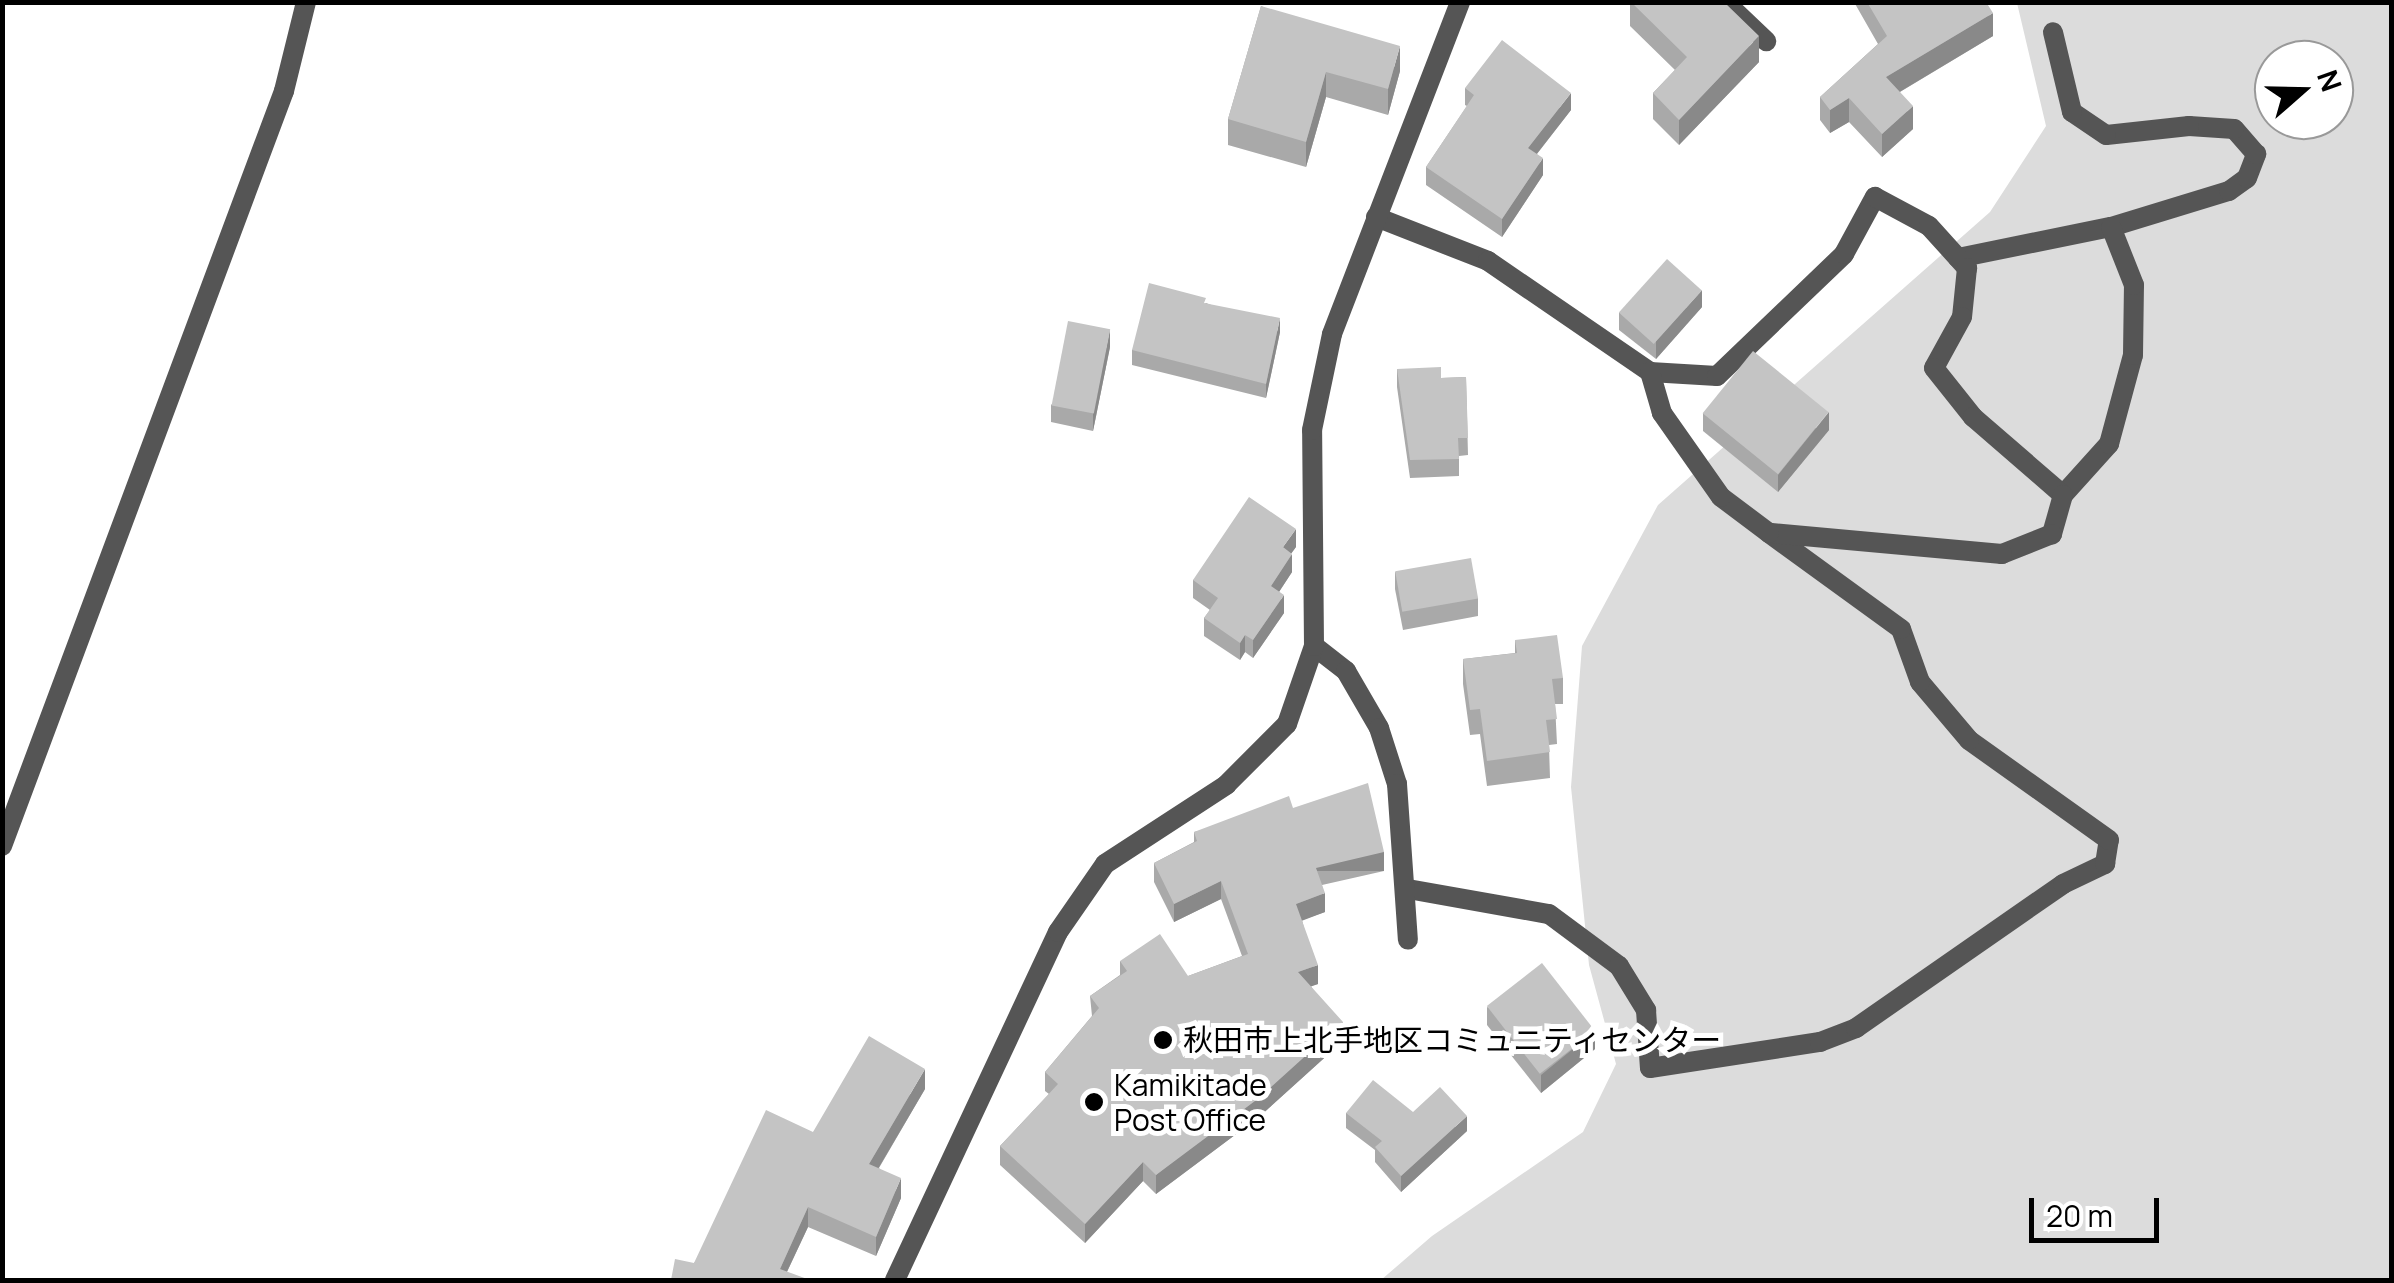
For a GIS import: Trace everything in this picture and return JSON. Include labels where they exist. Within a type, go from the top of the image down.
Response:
[{"type":"street","points":[[2,846],[284,91],[306,2]]},
{"type":"street","points":[[895,1280],[1058,932],[1105,864],[1226,785],[1287,724],[1314,646],[1312,430],[1332,334],[1460,2]]},
{"type":"street","points":[[1725,2],[1766,41]]},
{"type":"street","points":[[1958,258],[2111,226],[2229,192],[2246,178],[2256,154],[2234,128],[2190,126],[2106,135],[2072,112],[2053,32]]},
{"type":"street","points":[[1376,218],[1488,261],[1650,372],[1717,376],[1844,254],[1876,197],[1928,226],[1967,268],[1962,317],[1934,368],[1973,417],[2063,495]]},
{"type":"street","points":[[1770,533],[2002,554],[2052,534],[2063,495],[2109,444],[2134,355],[2134,285],[2111,226]]},
{"type":"street","points":[[1408,889],[1550,914],[1619,966],[1646,1010],[1650,1068],[1820,1042],[1856,1028],[2063,884],[2105,864],[2109,840],[1969,740],[1920,682],[1901,628],[1721,497],[1662,413],[1650,372]]},
{"type":"street","points":[[1314,646],[1346,671],[1379,728],[1397,784],[1408,889],[1408,940]]},
{"type":"shaded area","points":[[2017,3],[2391,3],[2392,1275],[2387,1280],[1381,1280],[1432,1236],[1583,1132],[1616,1064],[1589,965],[1571,787],[1582,646],[1658,505],[1990,212],[2046,126]]},
{"type":"building","points":[[1631,2],[1724,2],[1759,36],[1679,120],[1653,93],[1687,57]]},
{"type":"building","points":[[1867,2],[1986,2],[1993,13],[1886,77],[1913,106],[1882,134],[1849,98],[1830,110],[1820,97],[1887,36]]},
{"type":"building","points":[[1261,6],[1400,46],[1388,89],[1326,72],[1306,142],[1228,119]]},
{"type":"building","points":[[1502,40],[1571,93],[1528,148],[1543,158],[1502,219],[1426,167],[1474,95],[1465,88]]},
{"type":"building","points":[[1667,259],[1702,290],[1654,344],[1619,313]]},
{"type":"building","points":[[1149,283],[1206,298],[1204,303],[1280,318],[1266,384],[1132,350]]},
{"type":"building","points":[[1068,321],[1110,329],[1094,414],[1052,405]]},
{"type":"building","points":[[1753,351],[1828,412],[1778,474],[1703,413]]},
{"type":"building","points":[[1441,367],[1441,378],[1466,377],[1468,438],[1458,438],[1459,459],[1410,460],[1397,369]]},
{"type":"building","points":[[1249,497],[1296,529],[1283,547],[1292,554],[1271,586],[1284,595],[1253,640],[1245,635],[1240,643],[1204,618],[1218,598],[1193,580]]},
{"type":"building","points":[[1471,558],[1478,598],[1402,612],[1395,571]]},
{"type":"building","points":[[1557,635],[1563,678],[1552,679],[1557,719],[1546,720],[1550,752],[1487,761],[1480,709],[1470,710],[1463,659],[1517,653],[1515,640]]},
{"type":"building","points":[[1368,783],[1384,852],[1316,868],[1325,893],[1296,904],[1318,965],[1298,972],[1343,1022],[1259,1098],[1156,1175],[1143,1162],[1085,1224],[1000,1146],[1058,1084],[1045,1072],[1099,1008],[1090,996],[1127,971],[1120,961],[1160,934],[1188,976],[1248,954],[1221,881],[1174,904],[1154,863],[1197,841],[1194,832],[1289,796],[1293,808]]},
{"type":"building","points":[[1542,963],[1595,1031],[1540,1074],[1487,1006]]},
{"type":"building","points":[[869,1036],[925,1069],[869,1164],[901,1178],[876,1237],[808,1207],[780,1269],[810,1280],[671,1280],[675,1259],[694,1263],[766,1110],[813,1132]]},
{"type":"building","points":[[1373,1080],[1413,1112],[1440,1087],[1467,1116],[1401,1176],[1375,1147],[1382,1141],[1346,1113]]},
{"type":"place","name":"秋田市上北手地区コミュニティセンター","points":[[1163,1040]]},
{"type":"place","name":"Kamikitade Post Office","points":[[1094,1102]]}]
